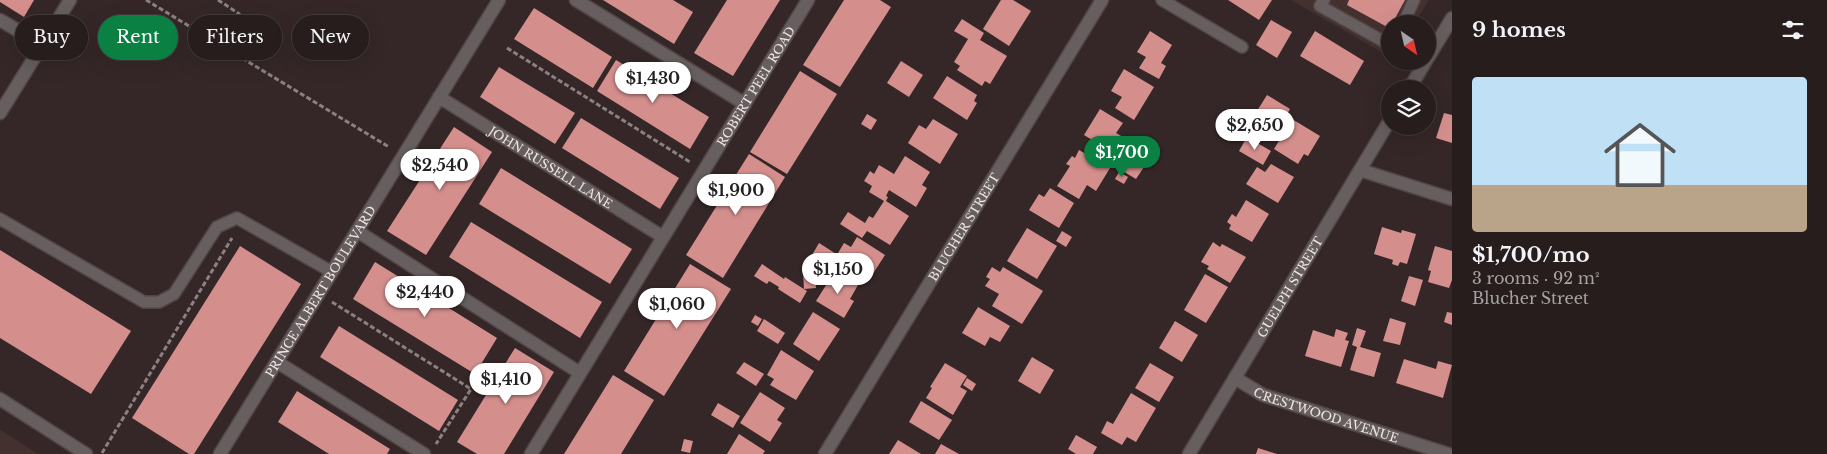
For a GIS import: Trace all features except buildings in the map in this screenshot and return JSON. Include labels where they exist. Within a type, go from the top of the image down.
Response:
[{"type":"street","points":[[60,15],[70,0]]},
{"type":"street","name":"PRINCE ALBERT BOULEVARD","points":[[220,454],[499,0]]},
{"type":"street","points":[[576,0],[745,104]]},
{"type":"street","name":"ROBERT PEEL ROAD","points":[[531,454],[808,0]]},
{"type":"street","name":"BLUCHER STREET","points":[[825,454],[1102,0]]},
{"type":"street","points":[[1436,43],[1452,18]]},
{"type":"street","points":[[0,20],[15,29]]},
{"type":"street","points":[[0,113],[31,60]]},
{"type":"street","name":"JOHN RUSSELL LANE","points":[[439,97],[663,237]]},
{"type":"street","name":"GUELPH STREET","points":[[1189,454],[1381,135]]},
{"type":"street","points":[[1360,170],[1452,199]]},
{"type":"street","points":[[357,231],[580,373]]},
{"type":"street","points":[[277,362],[429,451]]},
{"type":"street","name":"CRESTWOOD AVENUE","points":[[1235,378],[1263,394],[1448,454]]},
{"type":"street","points":[[0,400],[86,454]]},
{"type":"lane","points":[[1162,0],[1242,47]]},
{"type":"lane","points":[[1324,0],[1320,6],[1381,39]]},
{"type":"lane","points":[[1407,15],[1414,0]]},
{"type":"lane","points":[[0,219],[144,302],[159,302],[174,294],[217,227],[237,218],[332,272]]},
{"type":"path","points":[[146,0],[188,25]]},
{"type":"path","points":[[218,0],[240,15]]},
{"type":"path","points":[[507,48],[695,165]]},
{"type":"path","points":[[245,60],[404,155]]},
{"type":"path","points":[[102,454],[243,221]]},
{"type":"path","points":[[318,294],[471,389],[429,451]]},
{"type":"shaded area","points":[[1291,0],[1429,0],[1420,15],[1381,15],[1381,52]]},
{"type":"shaded area","points":[[0,430],[12,437],[38,454],[0,454]]}]
